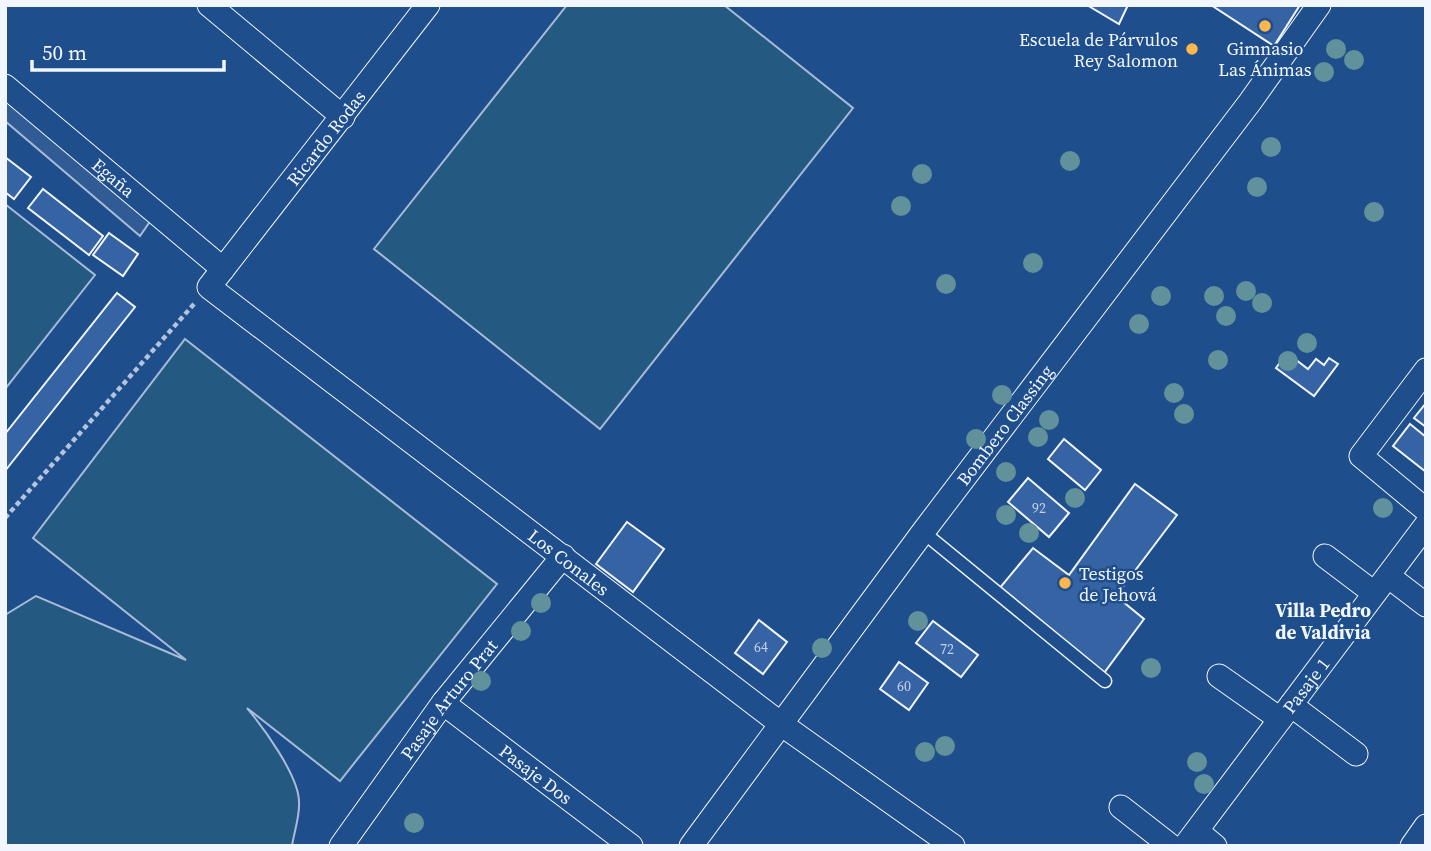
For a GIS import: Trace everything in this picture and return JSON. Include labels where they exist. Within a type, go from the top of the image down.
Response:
[{"type":"street","points":[[209,5],[343,117]]},
{"type":"street","name":"Ricardo Rodas","points":[[223,269],[428,5]]},
{"type":"street","name":"Bombero Classing","points":[[691,846],[923,533],[1250,102],[1319,5]]},
{"type":"street","name":"Egaña","points":[[5,86],[223,269]]},
{"type":"street","points":[[209,287],[223,269]]},
{"type":"street","name":"Los Conales","points":[[209,287],[781,724],[953,846]]},
{"type":"street","points":[[1426,370],[1361,456],[1426,510]]},
{"type":"street","name":"Pasaje 1","points":[[1191,838],[1426,525]]},
{"type":"street","name":"Pasaje Arturo Prat","points":[[341,846],[443,703],[563,556]]},
{"type":"street","points":[[1325,556],[1426,605]]},
{"type":"street","points":[[1219,676],[1356,754]]},
{"type":"street","name":"Pasaje Dos","points":[[443,703],[631,846]]},
{"type":"street","points":[[1121,807],[1171,846]]},
{"type":"street","points":[[1412,846],[1426,826]]},
{"type":"street","points":[[1191,838],[1215,846]]},
{"type":"lane","points":[[923,533],[1105,681]]},
{"type":"path","points":[[5,518],[209,287]]},
{"type":"shaded area","points":[[567,5],[724,5],[853,108],[600,429],[374,249]]},
{"type":"shaded area","points":[[5,97],[151,220],[140,236],[5,121]]},
{"type":"shaded area","points":[[5,204],[95,275],[5,389]]},
{"type":"shaded area","points":[[185,339],[497,584],[340,781],[247,708],[279,752],[297,791],[299,813],[292,846],[5,846],[5,615],[36,596],[186,660],[33,538]]},
{"type":"building","points":[[1087,5],[1128,5],[1119,24]]},
{"type":"building","name":"Gimnasio Las Ánimas","points":[[1211,5],[1300,5],[1274,46]]},
{"type":"building","points":[[5,157],[31,177],[14,199],[5,192]]},
{"type":"building","points":[[43,189],[103,236],[89,255],[28,208]]},
{"type":"building","points":[[109,233],[138,254],[123,276],[93,255]]},
{"type":"building","points":[[117,293],[135,307],[5,471],[5,434]]},
{"type":"building","points":[[1287,353],[1308,369],[1316,359],[1324,365],[1329,358],[1338,364],[1314,396],[1276,368]]},
{"type":"building","points":[[1426,403],[1426,427],[1414,418]]},
{"type":"building","points":[[1410,424],[1426,437],[1426,472],[1393,446]]},
{"type":"building","points":[[1064,439],[1101,470],[1085,490],[1048,459]]},
{"type":"building","points":[[1028,478],[1069,513],[1049,537],[1008,502]]},
{"type":"building","name":"Testigos de Jehová","points":[[1135,484],[1177,515],[1116,596],[1144,619],[1104,673],[998,590],[1033,548],[1069,575]]},
{"type":"building","points":[[627,522],[664,549],[633,592],[596,564]]},
{"type":"building","points":[[759,620],[787,642],[763,674],[735,653]]},
{"type":"building","points":[[933,621],[978,655],[961,677],[916,643]]},
{"type":"building","points":[[899,662],[928,683],[909,710],[880,689]]},
{"type":"place","name":"Gimnasio Las Ánimas","points":[[1265,26]]},
{"type":"place","name":"Escuela de Párvulos Rey Salomon","points":[[1192,49]]},
{"type":"place","name":"Testigos de Jehová","points":[[1065,583]]},
{"type":"district","name":"Villa Pedro de Valdivia","points":[[1323,621]]}]
